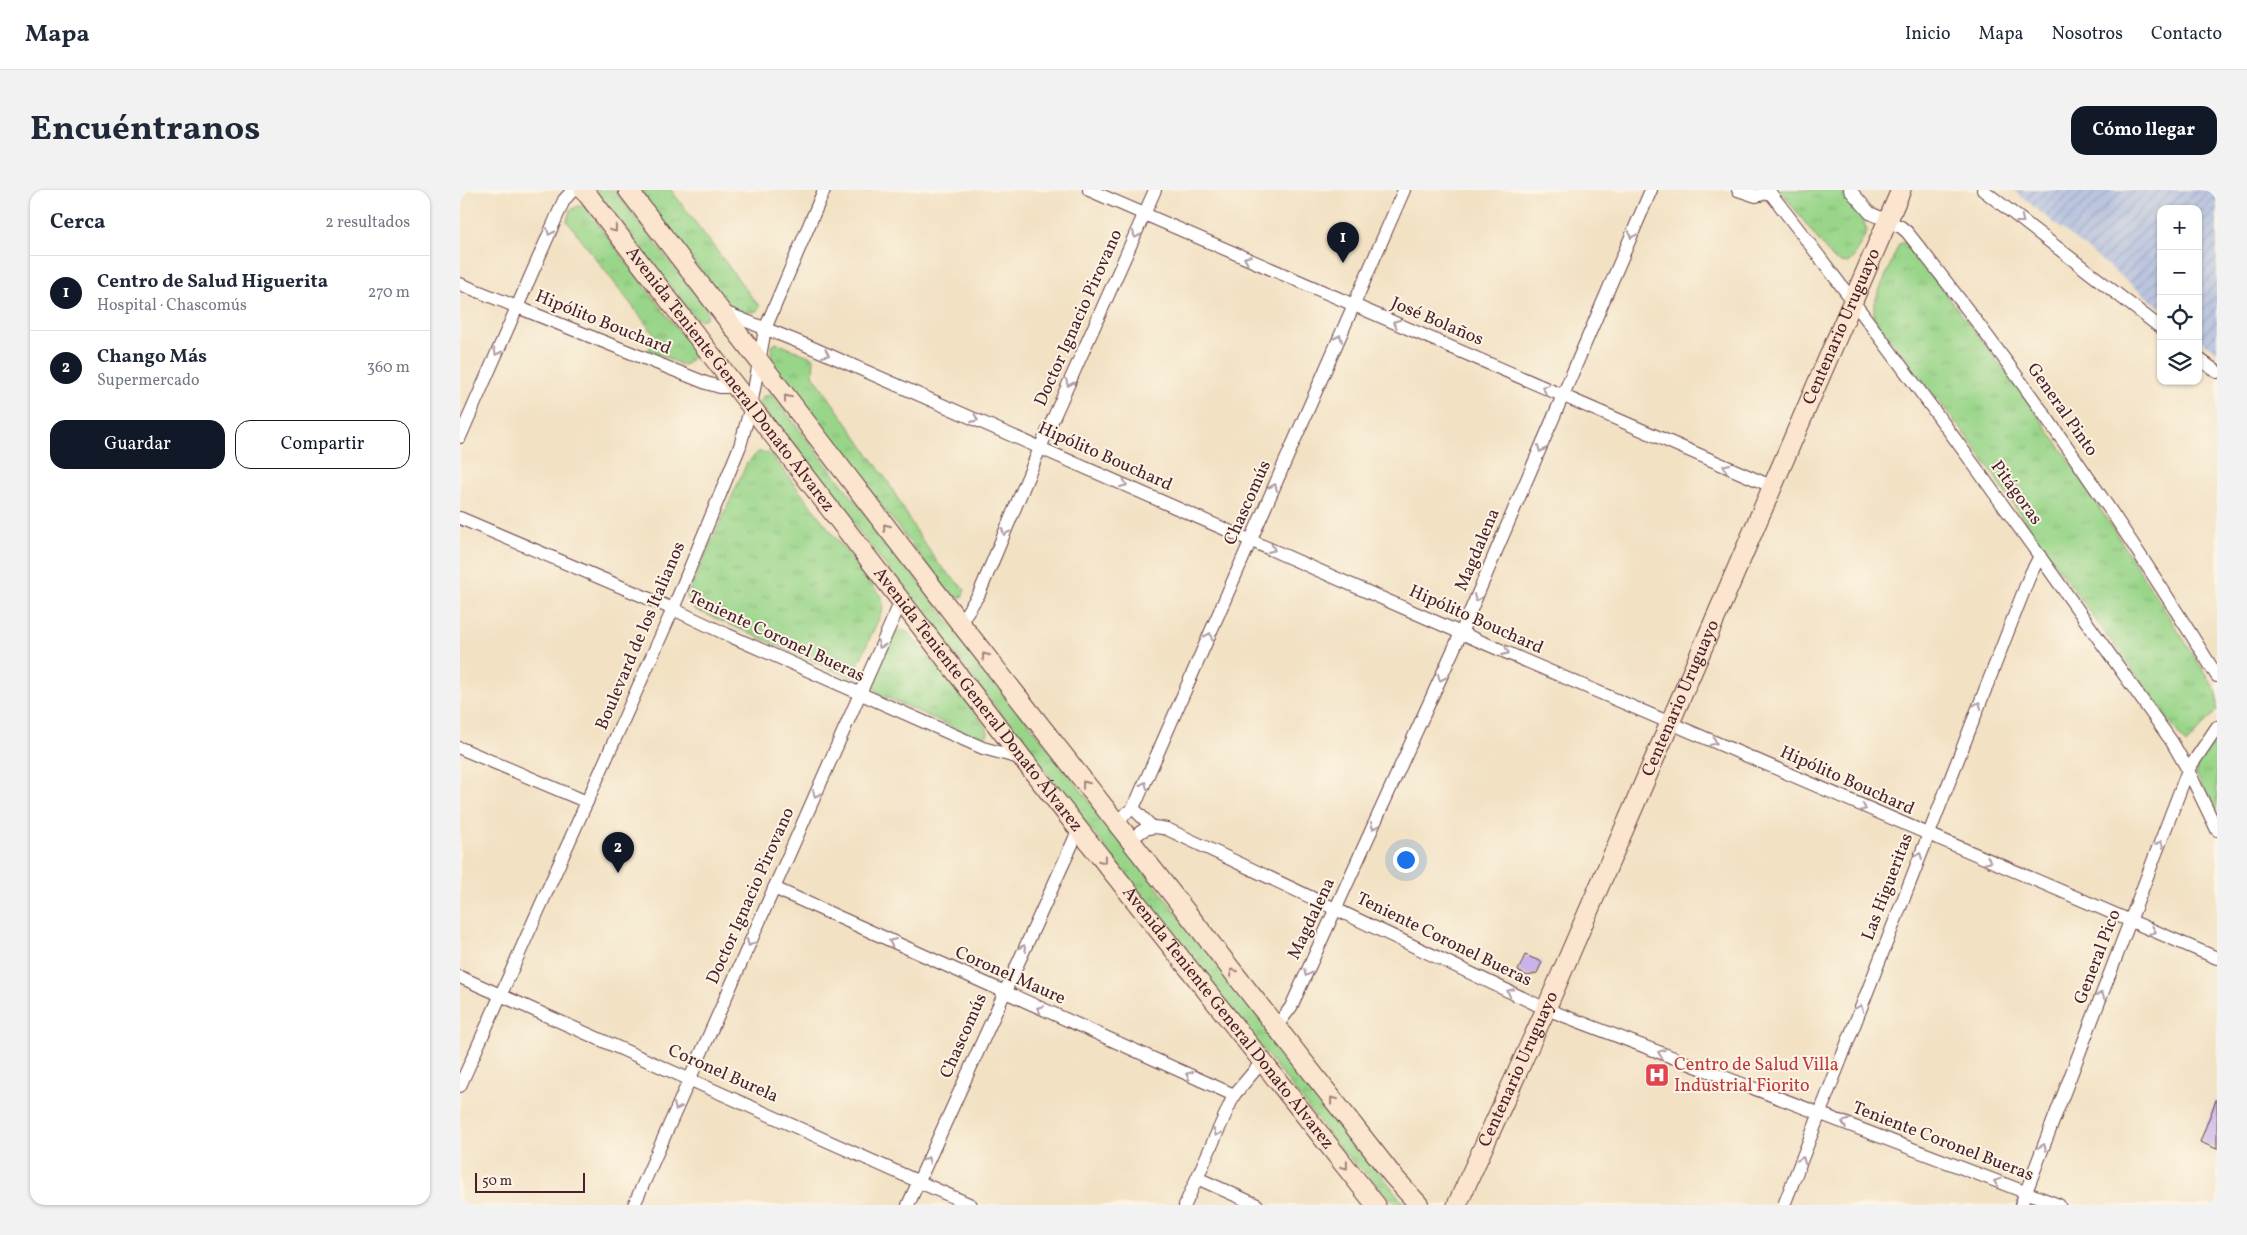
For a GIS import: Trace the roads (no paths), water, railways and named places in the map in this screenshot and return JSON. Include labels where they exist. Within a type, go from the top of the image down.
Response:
[{"type":"main road","name":"Avenida Teniente General Donato Álvarez","points":[[584,190],[1023,760],[1261,1063],[1376,1205]]},
{"type":"main road","name":"Avenida Teniente General Donato Álvarez","points":[[628,190],[1115,822],[1393,1176],[1419,1205]]},
{"type":"main road","name":"Centenario Uruguayo","points":[[1457,1205],[1546,1009],[1771,486],[1854,303],[1901,190]]},
{"type":"street","points":[[460,437],[564,200],[573,190]]},
{"type":"street","name":"Boulevard de los Italianos","points":[[460,1086],[673,609],[740,446],[750,406],[764,329],[824,190]]},
{"type":"street","name":"José Bolaños","points":[[1089,190],[1771,486]]},
{"type":"street","name":"Doctor Ignacio Pirovano","points":[[960,623],[979,594],[1040,448],[1155,190]]},
{"type":"street","name":"Chascomús","points":[[1115,822],[1133,808],[1404,190]]},
{"type":"street","name":"Magdalena","points":[[1276,1027],[1291,1007],[1461,633],[1651,190]]},
{"type":"street","points":[[1738,190],[1756,196],[1769,191]]},
{"type":"street","name":"General Pinto","points":[[1850,190],[1870,213],[1901,227],[1907,232],[1966,306],[2058,432],[2217,676]]},
{"type":"street","points":[[1983,190],[2157,325]]},
{"type":"street","name":"Pitágoras","points":[[1769,191],[2040,556],[2172,742],[2217,830]]},
{"type":"street","name":"Hipólito Bouchard","points":[[460,284],[714,386],[734,387]]},
{"type":"street","name":"Hipólito Bouchard","points":[[721,311],[1927,835],[2217,958]]},
{"type":"street","points":[[2202,361],[2217,372]]},
{"type":"street","name":"Teniente Coronel Bueras","points":[[460,518],[673,609],[982,748],[1023,760]]},
{"type":"street","name":"Las Higueritas","points":[[1784,1205],[1927,835],[2030,576],[2040,556]]},
{"type":"street","name":"Doctor Ignacio Pirovano","points":[[634,1205],[901,601]]},
{"type":"street","name":"General Pico","points":[[2021,1205],[2188,770],[2217,727]]},
{"type":"street","points":[[460,748],[587,802]]},
{"type":"street","points":[[1130,841],[1140,831],[1151,826],[1133,808]]},
{"type":"street","name":"Teniente Coronel Bueras","points":[[1151,826],[1167,829],[1337,908],[1546,1009],[2059,1205]]},
{"type":"street","name":"Chascomús","points":[[908,1205],[1003,992],[1079,829]]},
{"type":"street","name":"Coronel Maure","points":[[774,888],[1234,1094]]},
{"type":"street","name":"Coronel Burela","points":[[460,977],[971,1205]]},
{"type":"street","points":[[1187,1204],[1234,1094],[1261,1063]]},
{"type":"street","points":[[1197,1178],[1257,1205]]},
{"type":"place","name":"Centro de Salud Higuerita","points":[[1343,263]]},
{"type":"place","name":"Chango Más","points":[[618,873]]},
{"type":"place","name":"Centro de Salud Villa Industrial Fiorito","points":[[1657,1075]]}]
